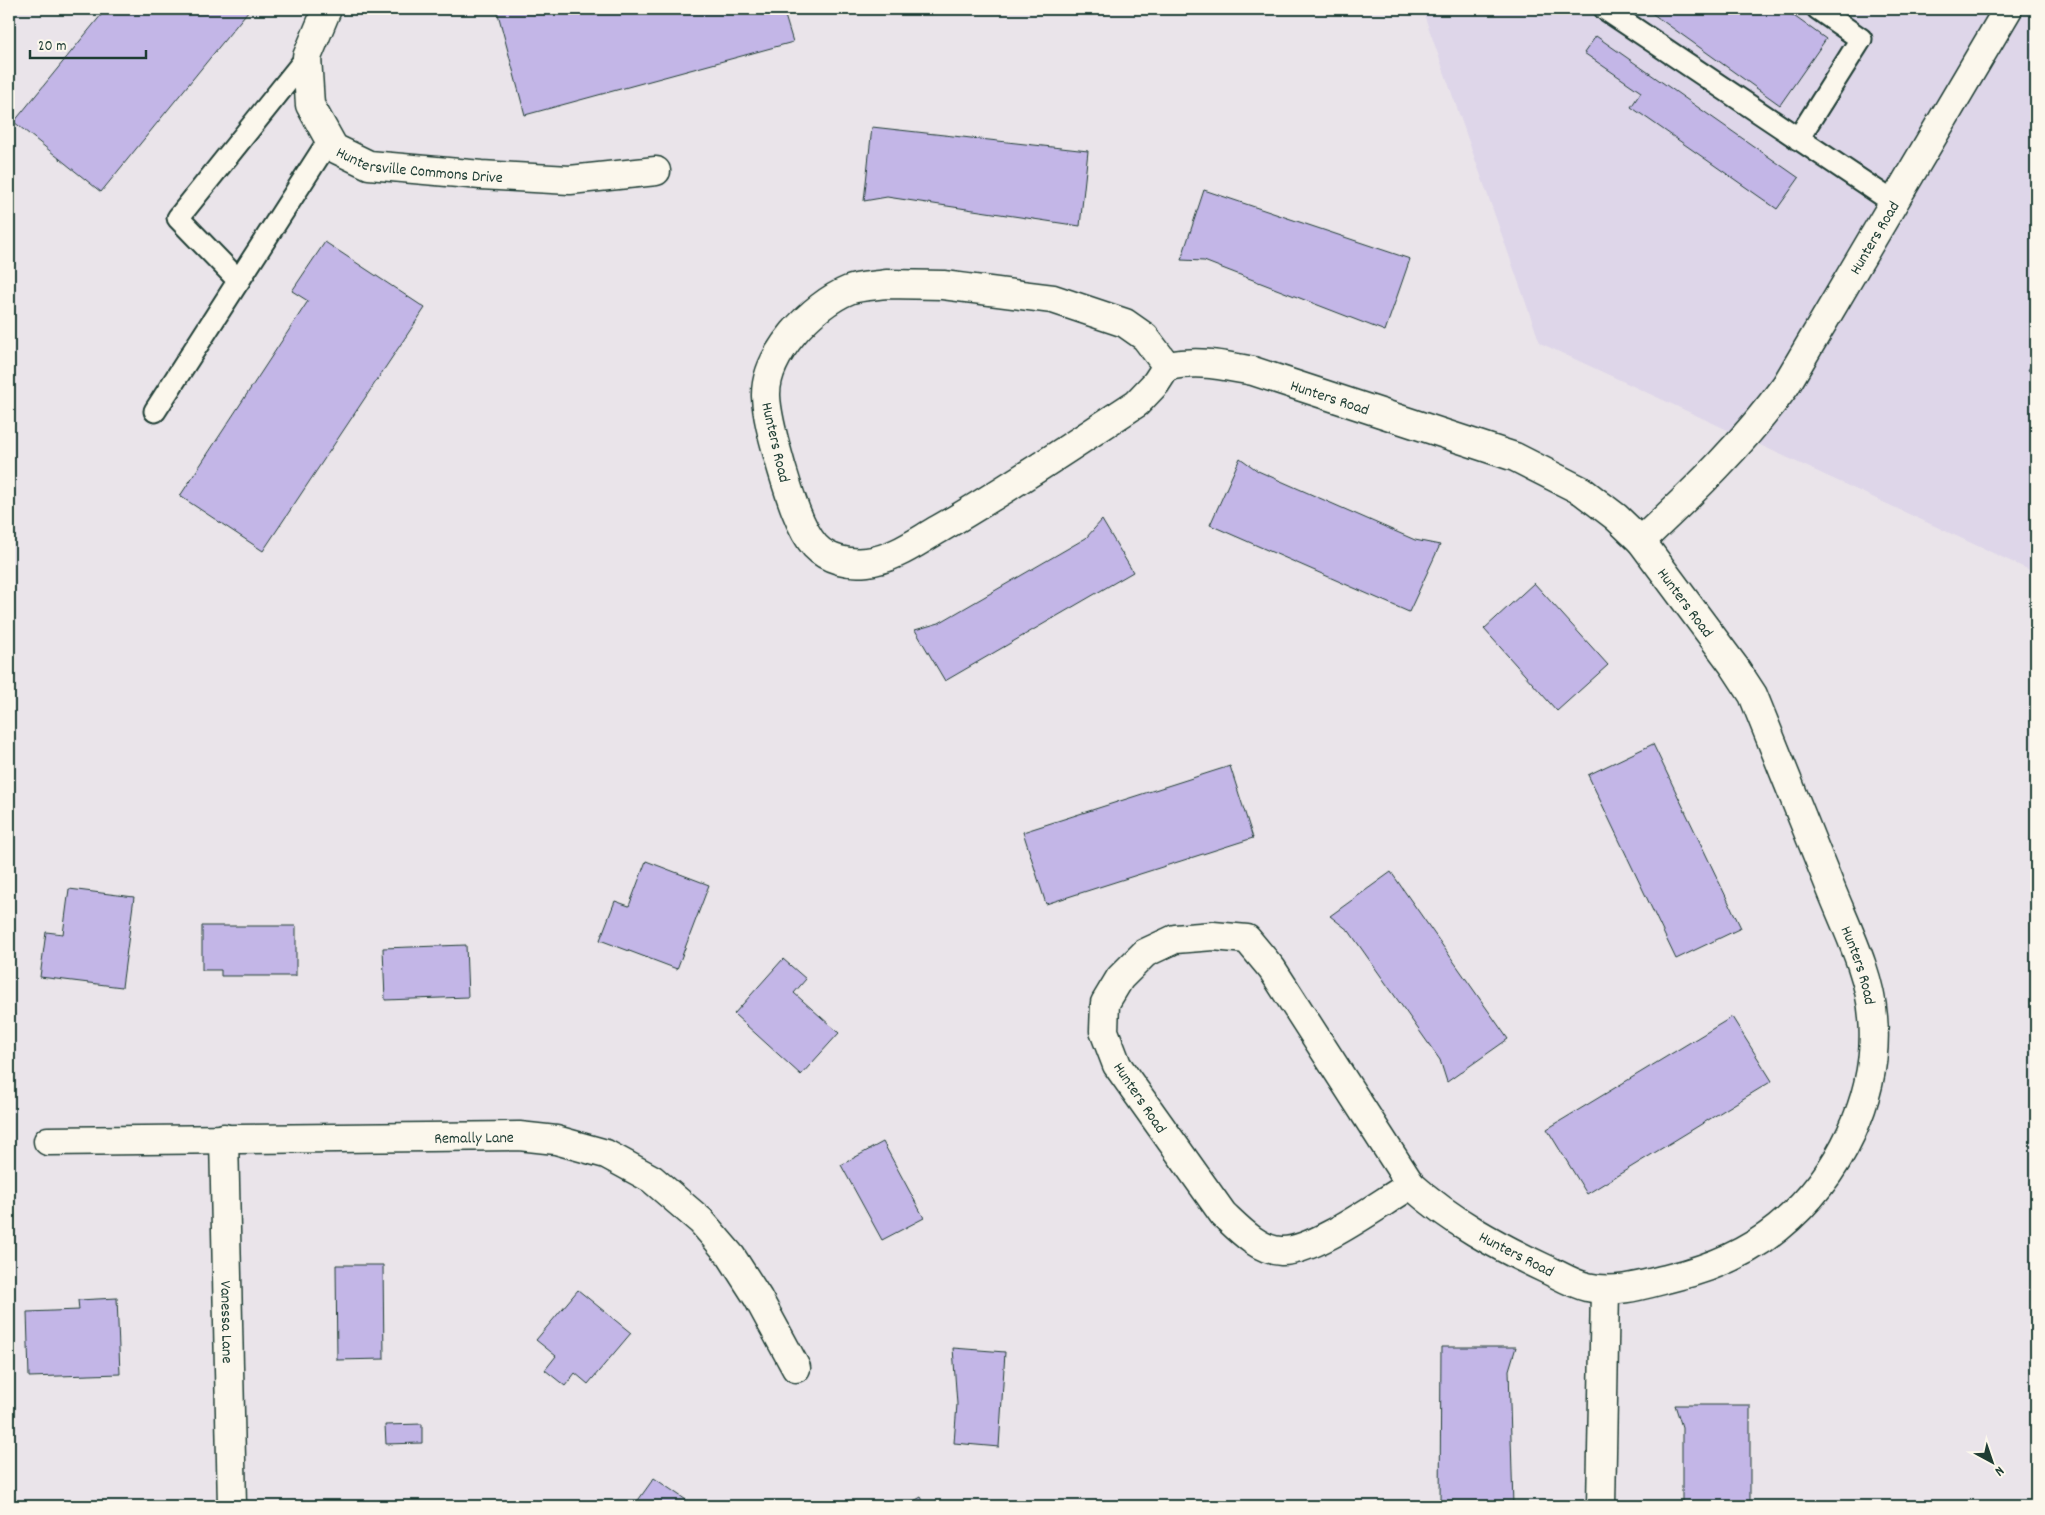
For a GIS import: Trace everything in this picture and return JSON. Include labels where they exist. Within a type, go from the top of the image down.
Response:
[{"type":"street","name":"Huntersville Commons Drive","points":[[327,9],[307,57],[310,105],[334,148],[369,165],[570,180],[656,171]]},
{"type":"street","name":"Hunters Road","points":[[1641,541],[1715,471],[1765,413],[1786,385],[2008,9]]},
{"type":"street","name":"Hunters Road","points":[[1167,366],[1161,355],[1145,336],[1125,323],[1053,298],[943,285],[886,284],[849,290],[804,321],[783,345],[770,372],[766,395],[772,432],[791,503],[815,546],[832,558],[848,562],[868,562],[892,556],[977,507],[1137,403],[1156,383],[1167,366],[1184,363],[1210,362],[1253,372],[1515,457],[1555,475],[1582,491],[1616,517],[1641,541],[1734,666],[1753,695],[1861,963],[1873,1017],[1871,1061],[1866,1092],[1858,1117],[1835,1164],[1804,1202],[1778,1228],[1746,1248],[1701,1270],[1632,1288],[1605,1290],[1585,1287],[1500,1248],[1435,1206],[1411,1185],[1272,969],[1247,939],[1213,936],[1175,940],[1145,953],[1120,978],[1105,1003],[1104,1031],[1116,1066],[1223,1214],[1258,1243],[1280,1251],[1301,1248],[1326,1236],[1411,1185]]},
{"type":"street","name":"Remally Lane","points":[[48,1141],[519,1136],[556,1140],[606,1154],[652,1179],[701,1221],[731,1256],[758,1298],[796,1368]]},
{"type":"street","name":"Vanessa Lane","points":[[224,1138],[232,1506]]},
{"type":"street","points":[[1601,1506],[1605,1290]]},
{"type":"lane","points":[[1605,9],[1893,202]]},
{"type":"lane","points":[[1798,139],[1861,39],[1818,9]]},
{"type":"lane","points":[[239,281],[178,218],[307,57]]},
{"type":"lane","points":[[155,411],[330,140]]},
{"type":"shaded area","points":[[1422,9],[2036,9],[2036,573],[1540,343]]},
{"type":"building","points":[[106,9],[249,10],[101,192],[14,122]]},
{"type":"building","points":[[783,9],[793,42],[525,115],[497,10]]},
{"type":"building","points":[[1646,9],[1784,9],[1826,39],[1780,105]]},
{"type":"building","points":[[1596,36],[1799,178],[1777,209],[1631,107],[1641,92],[1584,53]]},
{"type":"building","points":[[872,127],[1088,151],[1080,226],[887,197],[864,201]]},
{"type":"building","points":[[1204,190],[1410,259],[1385,331],[1204,261],[1181,260]]},
{"type":"building","points":[[325,242],[425,308],[263,551],[180,496],[308,301],[292,291]]},
{"type":"building","points":[[2036,357],[2036,375],[2028,370]]},
{"type":"building","points":[[1240,458],[1258,471],[1415,540],[1440,545],[1409,612],[1210,525]]},
{"type":"building","points":[[1102,520],[1133,572],[945,681],[915,630],[939,623],[1086,538]]},
{"type":"building","points":[[1534,583],[1608,665],[1557,711],[1484,629]]},
{"type":"building","points":[[1653,744],[1741,928],[1676,959],[1588,775]]},
{"type":"building","points":[[1230,766],[1253,838],[1046,904],[1023,832]]},
{"type":"building","points":[[646,861],[709,885],[677,969],[600,940],[615,901],[629,906]]},
{"type":"building","points":[[1391,872],[1508,1039],[1447,1082],[1440,1060],[1349,931],[1330,916]]},
{"type":"building","points":[[69,889],[134,897],[122,987],[40,977],[46,932],[63,934]]},
{"type":"building","points":[[202,926],[296,926],[296,976],[221,976],[221,970],[202,970]]},
{"type":"building","points":[[466,945],[468,997],[385,1000],[383,948]]},
{"type":"building","points":[[783,959],[806,979],[794,993],[839,1033],[801,1075],[734,1014]]},
{"type":"building","points":[[1732,1017],[1772,1081],[1587,1194],[1547,1129]]},
{"type":"building","points":[[883,1142],[924,1218],[882,1240],[841,1165]]},
{"type":"building","points":[[336,1265],[383,1265],[384,1359],[337,1360]]},
{"type":"building","points":[[578,1290],[631,1333],[588,1384],[575,1373],[565,1386],[545,1370],[556,1356],[536,1340]]},
{"type":"building","points":[[117,1298],[120,1374],[29,1377],[27,1312],[79,1310],[78,1300]]},
{"type":"building","points":[[1441,1347],[1516,1347],[1509,1370],[1513,1506],[1440,1506]]},
{"type":"building","points":[[953,1348],[1005,1352],[999,1447],[954,1443],[957,1404]]},
{"type":"building","points":[[1675,1405],[1750,1405],[1750,1506],[1682,1506],[1682,1427]]},
{"type":"building","points":[[422,1424],[422,1443],[386,1444],[385,1425]]},
{"type":"building","points":[[654,1478],[695,1506],[634,1506]]},
{"type":"building","points":[[921,1497],[926,1506],[905,1506]]}]
